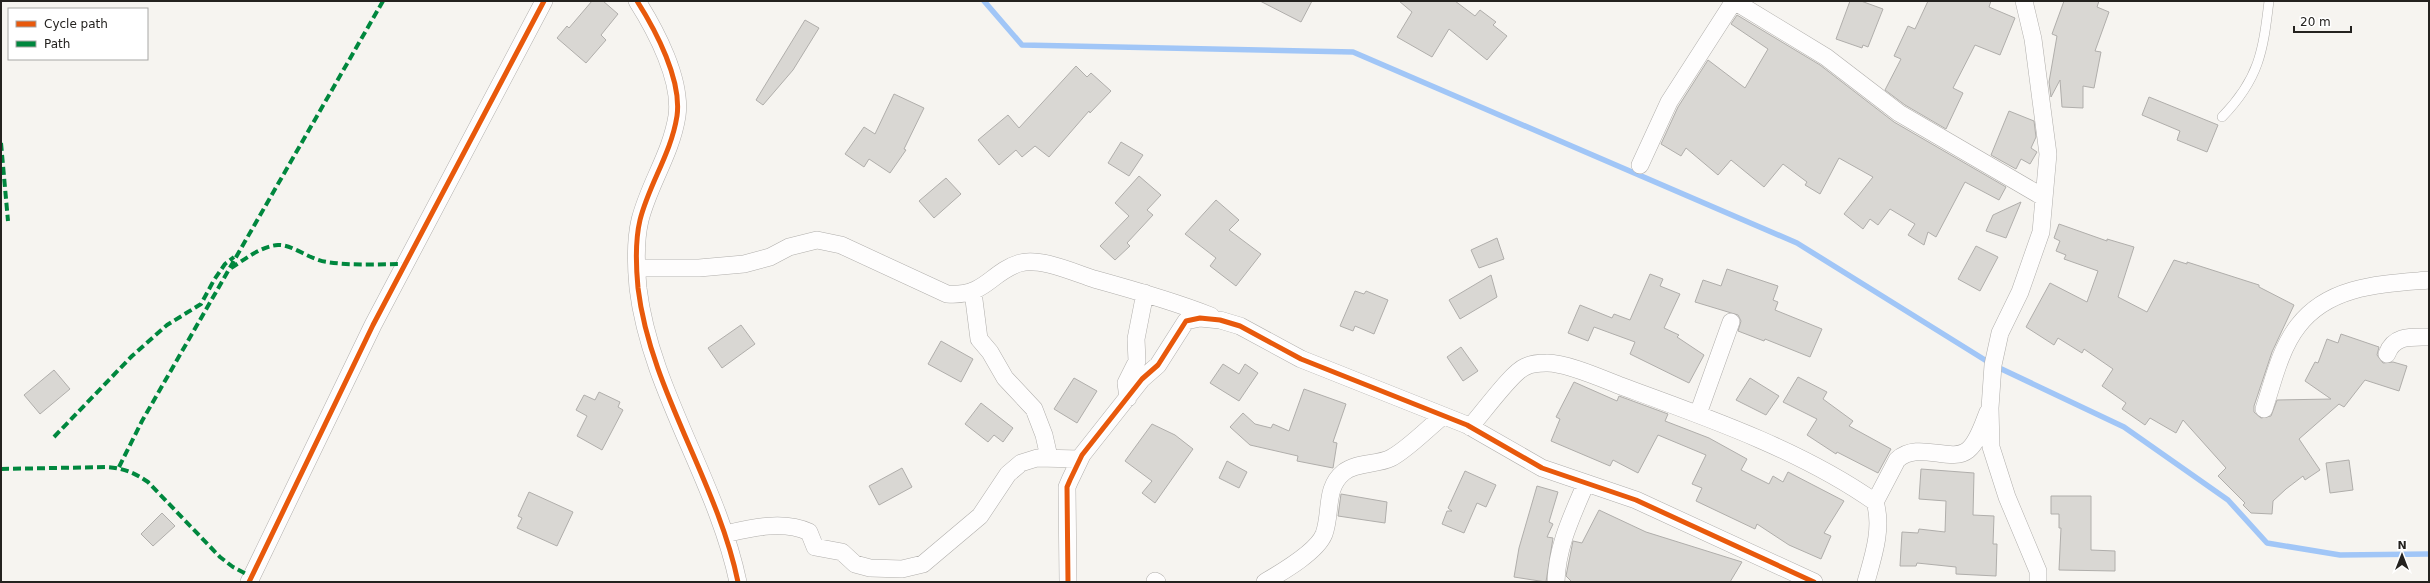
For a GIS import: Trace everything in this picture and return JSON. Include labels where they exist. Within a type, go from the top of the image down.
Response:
[{"type":"street","points":[[249,582],[376,318],[544,1]]},
{"type":"street","points":[[637,1],[668,62],[676,87],[677,115],[669,151],[640,221],[638,287],[645,324],[672,403],[712,496],[725,534],[738,582]]},
{"type":"street","points":[[1640,165],[1669,102],[1734,1],[1826,57],[1899,113],[2043,197]]},
{"type":"street","points":[[2024,1],[2033,39],[2048,154],[2041,232],[2035,254],[2020,292],[2000,333],[1993,364],[1990,408],[1991,447],[2007,497],[2038,571],[2039,581]]},
{"type":"street","points":[[638,268],[699,268],[744,264],[770,257],[789,247],[818,240],[841,245],[947,294],[961,295],[987,285],[1004,271],[1022,262],[1054,265],[1174,301],[1220,320],[1240,326],[1301,359],[1470,427],[1542,468],[1636,500],[1814,582]]},
{"type":"street","points":[[2264,409],[2281,360],[2297,327],[2319,305],[2341,293],[2391,283],[2429,280]]},
{"type":"street","points":[[972,292],[979,339],[990,352],[1005,378],[1034,409],[1044,435],[1049,457]]},
{"type":"street","points":[[1128,398],[1126,383],[1137,361],[1136,339],[1145,293]]},
{"type":"street","points":[[1068,582],[1067,487],[1080,459],[1142,379],[1158,364],[1186,321],[1200,318],[1220,320]]},
{"type":"street","points":[[1698,414],[1731,322]]},
{"type":"street","points":[[2387,354],[2390,345],[2397,340],[2429,336]]},
{"type":"street","points":[[1470,427],[1514,376],[1525,367],[1547,363],[1590,375],[1698,414],[1783,451],[1852,486],[1875,502]]},
{"type":"street","points":[[1866,582],[1876,541],[1878,519],[1875,502],[1897,460],[1903,454],[1921,451],[1961,454],[1968,450],[1974,442],[1990,408]]},
{"type":"street","points":[[1265,582],[1305,556],[1323,535],[1328,518],[1330,494],[1344,472],[1351,468],[1391,458],[1443,416]]},
{"type":"street","points":[[725,534],[767,526],[789,527],[809,532],[815,547],[842,552],[859,566],[882,570],[902,569],[923,564],[980,516],[1008,474],[1021,463],[1037,458],[1049,457],[1080,459]]},
{"type":"street","points":[[1556,582],[1557,569],[1566,530],[1586,483]]},
{"type":"lane","points":[[2222,117],[2239,100],[2258,67],[2269,1]]},
{"type":"building","points":[[592,1],[603,1],[618,14],[601,35],[606,40],[586,63],[557,38],[567,26],[569,28]]},
{"type":"building","points":[[1260,1],[1312,1],[1301,22]]},
{"type":"building","points":[[1399,1],[1455,1],[1475,16],[1480,10],[1496,22],[1493,25],[1507,36],[1487,60],[1449,29],[1432,57],[1397,37],[1412,12]]},
{"type":"building","points":[[1850,1],[1861,1],[1883,9],[1868,47],[1863,45],[1862,48],[1836,39]]},
{"type":"building","points":[[1928,1],[1991,1],[1989,7],[2015,18],[2000,55],[1975,45],[1953,88],[1963,93],[1946,129],[1905,105],[1885,90],[1901,59],[1894,56],[1908,26],[1915,29]]},
{"type":"building","points":[[2064,1],[2099,1],[2097,7],[2109,12],[2095,51],[2101,52],[2094,88],[2083,86],[2083,108],[2062,107],[2060,80],[2051,97],[2049,82],[2057,36],[2052,34]]},
{"type":"building","points":[[1737,15],[1820,65],[1894,122],[2006,187],[1999,200],[1965,182],[1936,237],[1928,232],[1924,245],[1908,235],[1915,224],[1890,209],[1878,225],[1870,219],[1863,229],[1844,214],[1873,177],[1839,158],[1820,194],[1805,185],[1807,182],[1783,164],[1764,187],[1731,160],[1718,175],[1686,148],[1681,156],[1661,144],[1678,107],[1708,60],[1745,88],[1768,49],[1731,24]]},
{"type":"building","points":[[805,20],[819,28],[793,70],[763,105],[756,100]]},
{"type":"building","points":[[1076,66],[1087,77],[1091,73],[1111,91],[1090,113],[1089,111],[1049,157],[1035,146],[1022,157],[1016,150],[999,165],[978,140],[1008,115],[1019,128]]},
{"type":"building","points":[[894,94],[924,108],[904,149],[906,150],[890,173],[869,159],[864,167],[845,154],[864,127],[875,134]]},
{"type":"building","points":[[2149,97],[2218,125],[2207,152],[2177,140],[2180,131],[2142,115]]},
{"type":"building","points":[[2009,111],[2034,121],[2036,137],[2031,148],[2037,152],[2030,164],[2021,159],[2016,169],[1991,155]]},
{"type":"building","points":[[1121,142],[1143,155],[1129,176],[1108,163]]},
{"type":"building","points":[[1139,176],[1161,195],[1147,210],[1153,215],[1127,243],[1130,246],[1115,260],[1100,246],[1129,216],[1115,203]]},
{"type":"building","points":[[946,178],[961,194],[934,218],[919,201]]},
{"type":"building","points":[[1216,200],[1239,220],[1229,230],[1261,254],[1236,286],[1210,266],[1216,258],[1185,234]]},
{"type":"building","points":[[2021,202],[2006,238],[1986,231],[1993,215]]},
{"type":"building","points":[[2059,224],[2107,241],[2107,239],[2134,247],[2118,297],[2147,312],[2174,260],[2187,264],[2187,262],[2259,285],[2259,287],[2294,305],[2272,352],[2254,406],[2254,412],[2261,418],[2271,416],[2277,400],[2331,399],[2305,381],[2315,362],[2318,363],[2327,339],[2338,343],[2341,334],[2379,347],[2377,355],[2383,363],[2393,362],[2407,366],[2399,391],[2365,380],[2344,407],[2339,404],[2299,439],[2320,470],[2305,480],[2303,476],[2286,489],[2273,501],[2272,514],[2251,513],[2243,505],[2245,503],[2218,476],[2226,468],[2183,420],[2176,433],[2150,418],[2145,425],[2122,409],[2126,403],[2102,386],[2113,369],[2084,349],[2082,353],[2058,338],[2054,345],[2026,327],[2050,283],[2087,302],[2098,271],[2064,259],[2066,255],[2056,251],[2060,241],[2054,238]]},
{"type":"building","points":[[1497,238],[1504,259],[1479,268],[1471,250]]},
{"type":"building","points":[[1976,246],[1998,257],[1980,291],[1958,279]]},
{"type":"building","points":[[1727,269],[1778,286],[1773,300],[1778,302],[1775,310],[1822,329],[1810,357],[1765,339],[1764,341],[1738,331],[1741,321],[1738,315],[1695,302],[1703,280],[1721,286]]},
{"type":"building","points":[[1650,274],[1663,279],[1660,286],[1680,294],[1664,328],[1679,335],[1677,337],[1704,355],[1689,383],[1630,354],[1635,342],[1594,327],[1588,341],[1568,333],[1580,305],[1612,318],[1614,314],[1630,320]]},
{"type":"building","points":[[1491,275],[1497,297],[1460,319],[1449,300]]},
{"type":"building","points":[[1355,291],[1364,294],[1366,291],[1388,300],[1374,334],[1355,326],[1353,331],[1340,326]]},
{"type":"building","points":[[741,325],[755,344],[722,368],[708,348]]},
{"type":"building","points":[[941,341],[973,359],[961,382],[928,364]]},
{"type":"building","points":[[1461,347],[1478,371],[1463,381],[1447,357]]},
{"type":"building","points":[[1223,364],[1239,374],[1245,364],[1258,373],[1239,401],[1210,383]]},
{"type":"building","points":[[54,370],[70,389],[40,414],[24,395]]},
{"type":"building","points":[[1798,377],[1827,392],[1823,399],[1853,421],[1849,426],[1891,449],[1878,473],[1837,452],[1836,454],[1807,435],[1817,419],[1783,402]]},
{"type":"building","points":[[1074,378],[1097,391],[1077,423],[1054,409]]},
{"type":"building","points":[[1750,378],[1779,396],[1766,415],[1736,400]]},
{"type":"building","points":[[1574,382],[1617,401],[1619,396],[1668,414],[1665,421],[1709,438],[1747,459],[1741,470],[1769,484],[1773,476],[1783,482],[1788,472],[1844,501],[1824,533],[1831,536],[1821,559],[1789,545],[1757,524],[1755,529],[1696,501],[1702,488],[1692,484],[1706,455],[1658,435],[1638,473],[1613,460],[1610,466],[1551,441],[1560,419],[1556,417]]},
{"type":"building","points":[[1304,389],[1346,404],[1333,442],[1337,443],[1333,468],[1297,461],[1298,456],[1250,445],[1230,427],[1243,413],[1255,424],[1271,428],[1273,424],[1289,431]]},
{"type":"building","points":[[599,392],[620,402],[618,407],[623,410],[602,450],[577,436],[587,416],[576,410],[584,395],[595,400]]},
{"type":"building","points":[[981,403],[1013,428],[1003,442],[994,435],[988,442],[965,424]]},
{"type":"building","points":[[1152,424],[1175,435],[1193,449],[1155,503],[1142,493],[1152,481],[1125,461]]},
{"type":"building","points":[[2349,460],[2353,490],[2330,493],[2326,463]]},
{"type":"building","points":[[1227,461],[1247,472],[1239,488],[1219,478]]},
{"type":"building","points":[[902,468],[912,487],[879,505],[869,486]]},
{"type":"building","points":[[1921,469],[1974,473],[1973,515],[1994,516],[1993,544],[1997,544],[1996,576],[1956,574],[1956,567],[1917,563],[1916,566],[1900,566],[1902,532],[1918,533],[1919,529],[1945,532],[1946,501],[1919,499]]},
{"type":"building","points":[[1465,471],[1496,485],[1486,507],[1477,503],[1464,533],[1442,524],[1447,511],[1452,511],[1448,508]]},
{"type":"building","points":[[1537,486],[1558,492],[1549,522],[1553,524],[1547,537],[1553,538],[1546,582],[1514,577],[1519,548]]},
{"type":"building","points":[[529,492],[573,512],[557,546],[517,528],[522,518],[518,516]]},
{"type":"building","points":[[1341,494],[1387,502],[1385,523],[1338,516]]},
{"type":"building","points":[[2051,496],[2091,496],[2091,550],[2115,551],[2115,571],[2059,570],[2061,528],[2059,528],[2059,514],[2051,514]]},
{"type":"building","points":[[1599,510],[1646,532],[1742,562],[1730,582],[1572,582],[1566,576],[1573,541],[1582,543]]},
{"type":"building","points":[[162,513],[175,526],[153,546],[141,534]]},
{"type":"waterway","points":[[984,1],[1022,45],[1353,52],[1797,243],[1993,365],[2124,427],[2228,500],[2267,543],[2340,555],[2429,554]]},
{"type":"marked path","points":[[119,467],[142,421],[383,1]]},
{"type":"marked path","points":[[1,143],[8,221]]},
{"type":"marked path","points":[[231,268],[247,257],[265,248],[278,245],[289,247],[321,261],[327,262],[356,264],[404,264]]},
{"type":"marked path","points":[[54,437],[132,356],[167,325],[201,304],[214,280],[225,264],[234,257]]},
{"type":"marked path","points":[[1,469],[107,467],[118,468],[134,474],[148,482],[220,557],[233,567],[252,577]]},
{"type":"cycle path","points":[[249,582],[373,325],[544,1]]},
{"type":"cycle path","points":[[637,1],[666,56],[676,87],[677,102],[677,116],[670,143],[640,220],[636,254],[638,288],[645,325],[656,362],[669,399],[715,508],[728,545],[738,582]]},
{"type":"cycle path","points":[[1068,582],[1067,487],[1082,455],[1142,379],[1158,365],[1186,321],[1200,318],[1220,320],[1240,326],[1301,359],[1467,425],[1542,468],[1636,500],[1814,582]]}]
